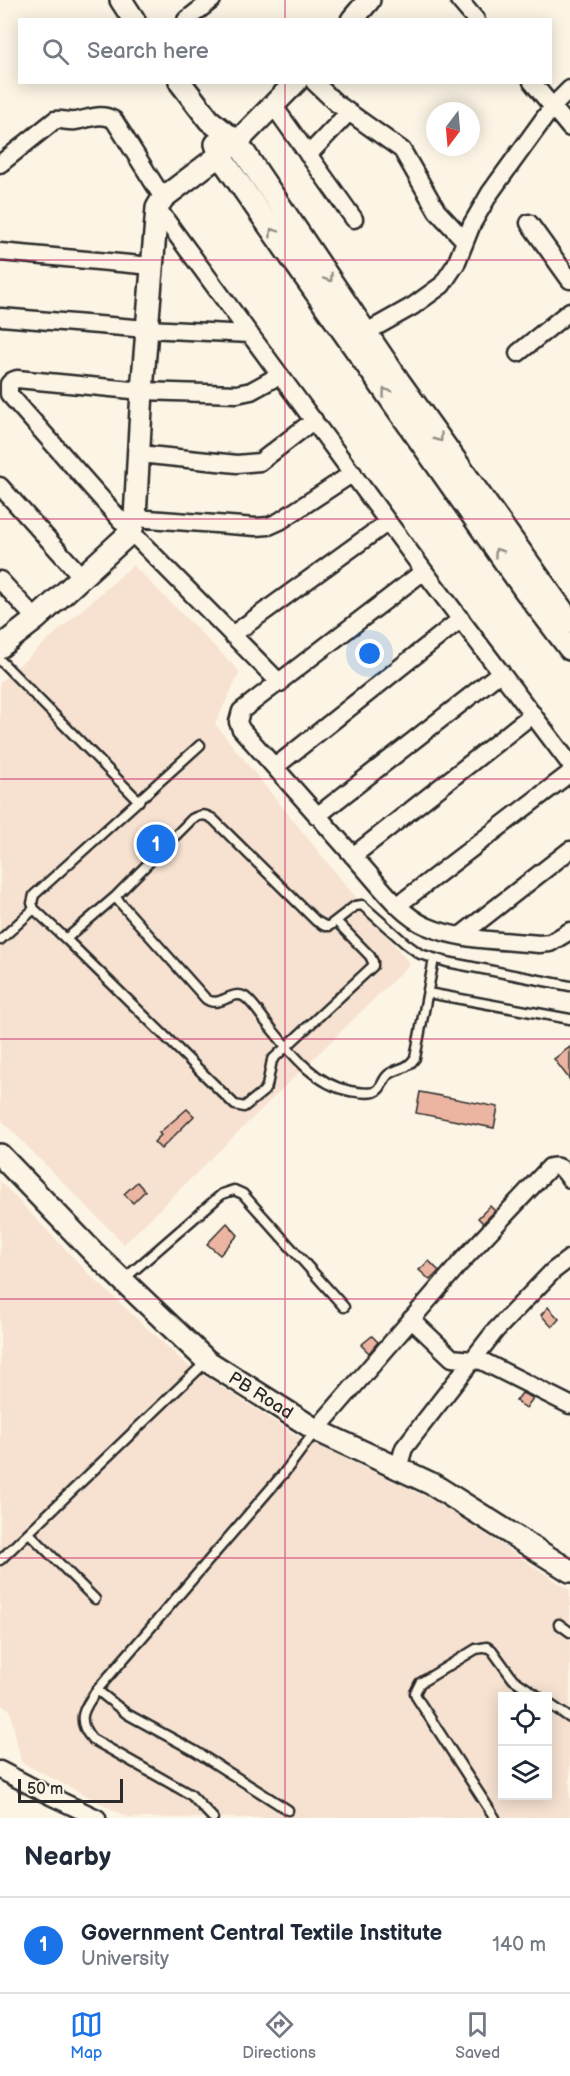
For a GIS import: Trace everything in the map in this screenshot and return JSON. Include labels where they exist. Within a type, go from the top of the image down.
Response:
[{"type":"street","points":[[121,0],[133,18]]},
{"type":"street","points":[[189,18],[212,0]]},
{"type":"street","points":[[354,18],[369,0]]},
{"type":"street","points":[[459,0],[474,18]]},
{"type":"street","points":[[182,84],[209,120],[237,142],[358,337]]},
{"type":"street","points":[[0,647],[36,619],[82,577],[133,525],[152,266],[160,203],[237,142],[294,84]]},
{"type":"street","points":[[316,84],[349,112],[402,150],[437,211],[465,241]]},
{"type":"street","points":[[534,84],[570,128]]},
{"type":"street","points":[[358,337],[414,306],[442,285],[456,264],[465,241],[490,193],[553,106],[570,89]]},
{"type":"street","points":[[273,105],[354,219]]},
{"type":"street","points":[[308,154],[349,112]]},
{"type":"street","points":[[0,164],[55,120],[73,121],[93,116],[104,116],[114,120],[160,203],[250,334],[424,571],[570,764]]},
{"type":"street","points":[[209,120],[220,156],[358,337],[531,584],[570,649]]},
{"type":"street","points":[[529,222],[570,280]]},
{"type":"street","points":[[0,252],[152,266]]},
{"type":"street","points":[[518,353],[570,311]]},
{"type":"street","points":[[1,317],[147,329],[250,334]]},
{"type":"street","points":[[279,683],[9,394],[8,389],[12,381],[17,379],[142,391],[237,394],[251,391],[280,375]]},
{"type":"street","points":[[139,454],[237,464],[260,462],[314,420]]},
{"type":"street","points":[[133,525],[269,526],[353,473]]},
{"type":"street","points":[[0,486],[82,577]]},
{"type":"street","points":[[232,635],[388,522]]},
{"type":"street","points":[[424,571],[241,711],[238,722],[317,816],[416,921],[428,927],[460,936],[539,944],[550,943],[570,932]]},
{"type":"street","points":[[0,580],[36,619]]},
{"type":"street","points":[[531,584],[570,621]]},
{"type":"street","points":[[274,767],[460,619]]},
{"type":"street","points":[[317,816],[501,672]]},
{"type":"street","points":[[353,856],[533,714]]},
{"type":"street","points":[[398,904],[570,773]]},
{"type":"street","points":[[460,936],[570,850]]},
{"type":"street","name":"PB Road","points":[[0,1155],[123,1281],[207,1361],[315,1430],[432,1484],[570,1571]]},
{"type":"street","points":[[315,1430],[461,1262],[550,1167],[560,1166],[570,1179]]},
{"type":"street","points":[[398,1468],[404,1448],[495,1331],[553,1271],[570,1258]]},
{"type":"street","points":[[411,1319],[452,1358],[474,1359],[491,1365],[570,1405]]},
{"type":"street","points":[[0,1770],[97,1818]]},
{"type":"lane","points":[[0,660],[139,801]]},
{"type":"lane","points":[[200,744],[34,895],[32,903],[34,909],[235,1105],[243,1107],[264,1091],[270,1079],[273,1060],[373,966],[370,956],[336,921]]},
{"type":"lane","points":[[66,939],[115,897],[192,819],[206,815],[213,819],[316,921],[325,926],[336,921],[355,906],[362,905],[413,950],[434,959],[570,986]]},
{"type":"lane","points":[[115,897],[206,999],[217,1003],[235,995],[247,999],[286,1047],[310,1071],[331,1085],[358,1092],[374,1092],[379,1089],[389,1074],[404,1069],[415,1058],[434,959]]},
{"type":"lane","points":[[0,940],[34,909]]},
{"type":"lane","points":[[428,993],[570,1019]]},
{"type":"lane","points":[[123,1281],[222,1194],[234,1190],[243,1194],[344,1307]]},
{"type":"lane","points":[[0,1560],[207,1361]]},
{"type":"lane","points":[[213,1818],[191,1795],[92,1739],[82,1725],[83,1715],[97,1690],[284,1473],[315,1430]]},
{"type":"lane","points":[[28,1533],[95,1599]]},
{"type":"lane","points":[[559,1624],[570,1632]]},
{"type":"lane","points":[[495,1818],[417,1698],[416,1689],[420,1683],[476,1649],[486,1647],[492,1650],[513,1679],[531,1692]]},
{"type":"lane","points":[[97,1690],[128,1714],[195,1751],[288,1810]]},
{"type":"lane","points":[[552,1706],[570,1718]]},
{"type":"shaded area","points":[[133,565],[240,672],[215,724],[410,964],[124,1244],[0,1119],[0,682]]},
{"type":"shaded area","points":[[0,1181],[89,1274],[185,1363],[294,1434],[435,1501],[570,1590],[570,1818],[129,1818],[21,1762],[10,1710],[0,1704]]},
{"type":"building","points":[[570,1047],[570,1080],[554,1059]]},
{"type":"building","points":[[420,1092],[498,1107],[494,1128],[416,1113]]},
{"type":"building","points":[[187,1109],[194,1116],[161,1149],[154,1142],[161,1135],[159,1133]]},
{"type":"building","points":[[137,1182],[145,1191],[133,1203],[124,1194]]},
{"type":"building","points":[[490,1206],[495,1211],[483,1223],[478,1218]]},
{"type":"building","points":[[227,1223],[238,1235],[220,1255],[207,1244]]},
{"type":"building","points":[[429,1261],[439,1271],[430,1280],[419,1270]]},
{"type":"building","points":[[548,1307],[559,1319],[552,1327],[541,1315]]},
{"type":"building","points":[[372,1336],[378,1342],[369,1353],[361,1345]]},
{"type":"building","points":[[522,1393],[533,1398],[526,1408],[516,1401]]},
{"type":"place","name":"Government Central Textile Institute","points":[[156,844]]}]
